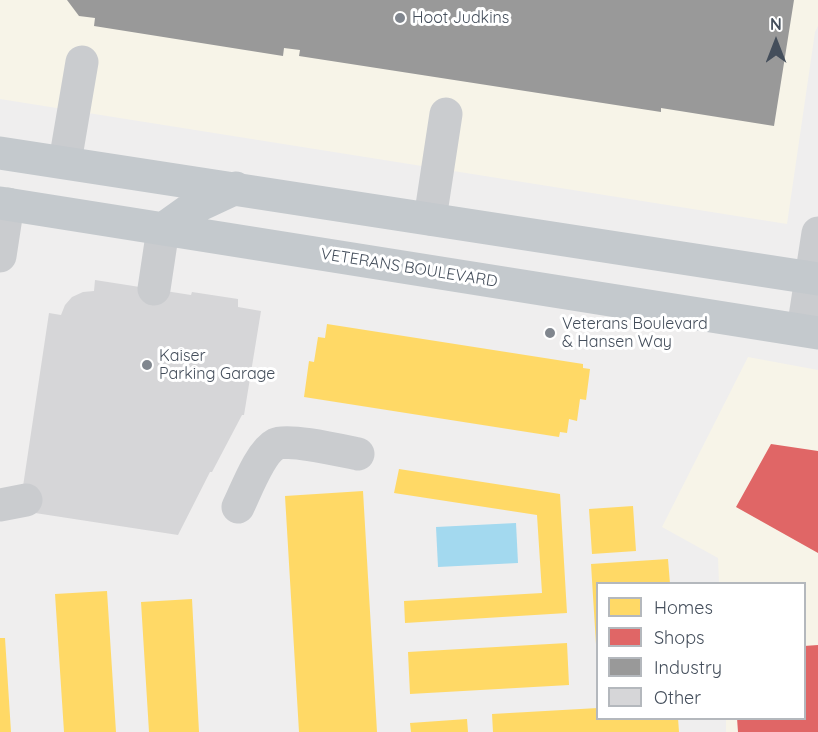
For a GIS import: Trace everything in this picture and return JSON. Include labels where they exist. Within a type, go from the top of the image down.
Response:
[{"type":"main road","points":[[0,153],[814,278]]},
{"type":"main road","points":[[163,229],[191,209],[236,188]]},
{"type":"main road","name":"VETERANS BOULEVARD","points":[[4,203],[811,332]]},
{"type":"street","points":[[64,162],[82,62]]},
{"type":"street","points":[[430,219],[446,114]]},
{"type":"street","points":[[0,256],[4,203]]},
{"type":"street","points":[[154,289],[163,229]]},
{"type":"street","points":[[811,332],[818,234]]},
{"type":"street","points":[[237,507],[264,455],[274,445],[289,442],[358,454]]},
{"type":"shaded area","points":[[0,0],[818,0],[818,26],[815,32],[787,224],[0,99]]},
{"type":"shaded area","points":[[748,357],[818,370],[818,732],[726,732],[726,720],[806,720],[806,582],[719,582],[718,558],[662,527]]},
{"type":"water","points":[[516,523],[518,563],[438,567],[436,527]]},
{"type":"building: Homes","points":[[327,324],[583,364],[583,368],[590,369],[586,400],[580,399],[577,421],[569,419],[567,433],[560,432],[559,437],[304,397],[309,361],[314,362],[318,337],[325,338]]},
{"type":"building: Homes","points":[[399,469],[560,494],[567,613],[405,623],[404,601],[542,593],[537,515],[394,493]]},
{"type":"building: Homes","points":[[363,491],[377,732],[299,732],[285,496]]},
{"type":"building: Homes","points":[[633,506],[636,551],[592,554],[589,509]]},
{"type":"building: Homes","points":[[668,559],[670,582],[596,582],[596,644],[591,564]]},
{"type":"building: Homes","points":[[107,591],[116,732],[64,732],[55,594]]},
{"type":"building: Homes","points":[[192,599],[199,732],[149,732],[141,602]]},
{"type":"building: Homes","points":[[0,638],[5,638],[11,732],[0,732]]},
{"type":"building: Homes","points":[[567,643],[569,685],[410,694],[408,652]]},
{"type":"building: Homes","points":[[596,708],[596,720],[678,720],[679,732],[493,732],[492,714]]},
{"type":"building: Homes","points":[[467,719],[468,732],[411,732],[410,723]]},
{"type":"building: Shops","points":[[771,444],[818,451],[818,553],[736,507]]},
{"type":"building: Shops","points":[[818,645],[818,732],[738,732],[737,720],[806,720],[806,646]]},
{"type":"building: Industry","points":[[67,0],[794,0],[774,126],[661,108],[661,112],[299,56],[300,50],[284,48],[283,56],[94,26],[95,18],[79,16]]},
{"type":"building: Other","name":"Kaiser Parking Garage","points":[[95,280],[191,295],[192,292],[238,299],[238,307],[261,311],[244,415],[210,472],[178,535],[35,513],[22,493],[49,313],[61,315],[65,305],[72,297],[83,292],[94,291]]},
{"type":"place","name":"Hoot Judkins","points":[[400,18]]},
{"type":"place","name":"Veterans Boulevard & Hansen Way","points":[[550,333]]},
{"type":"place","name":"Kaiser Parking Garage","points":[[147,365]]}]
